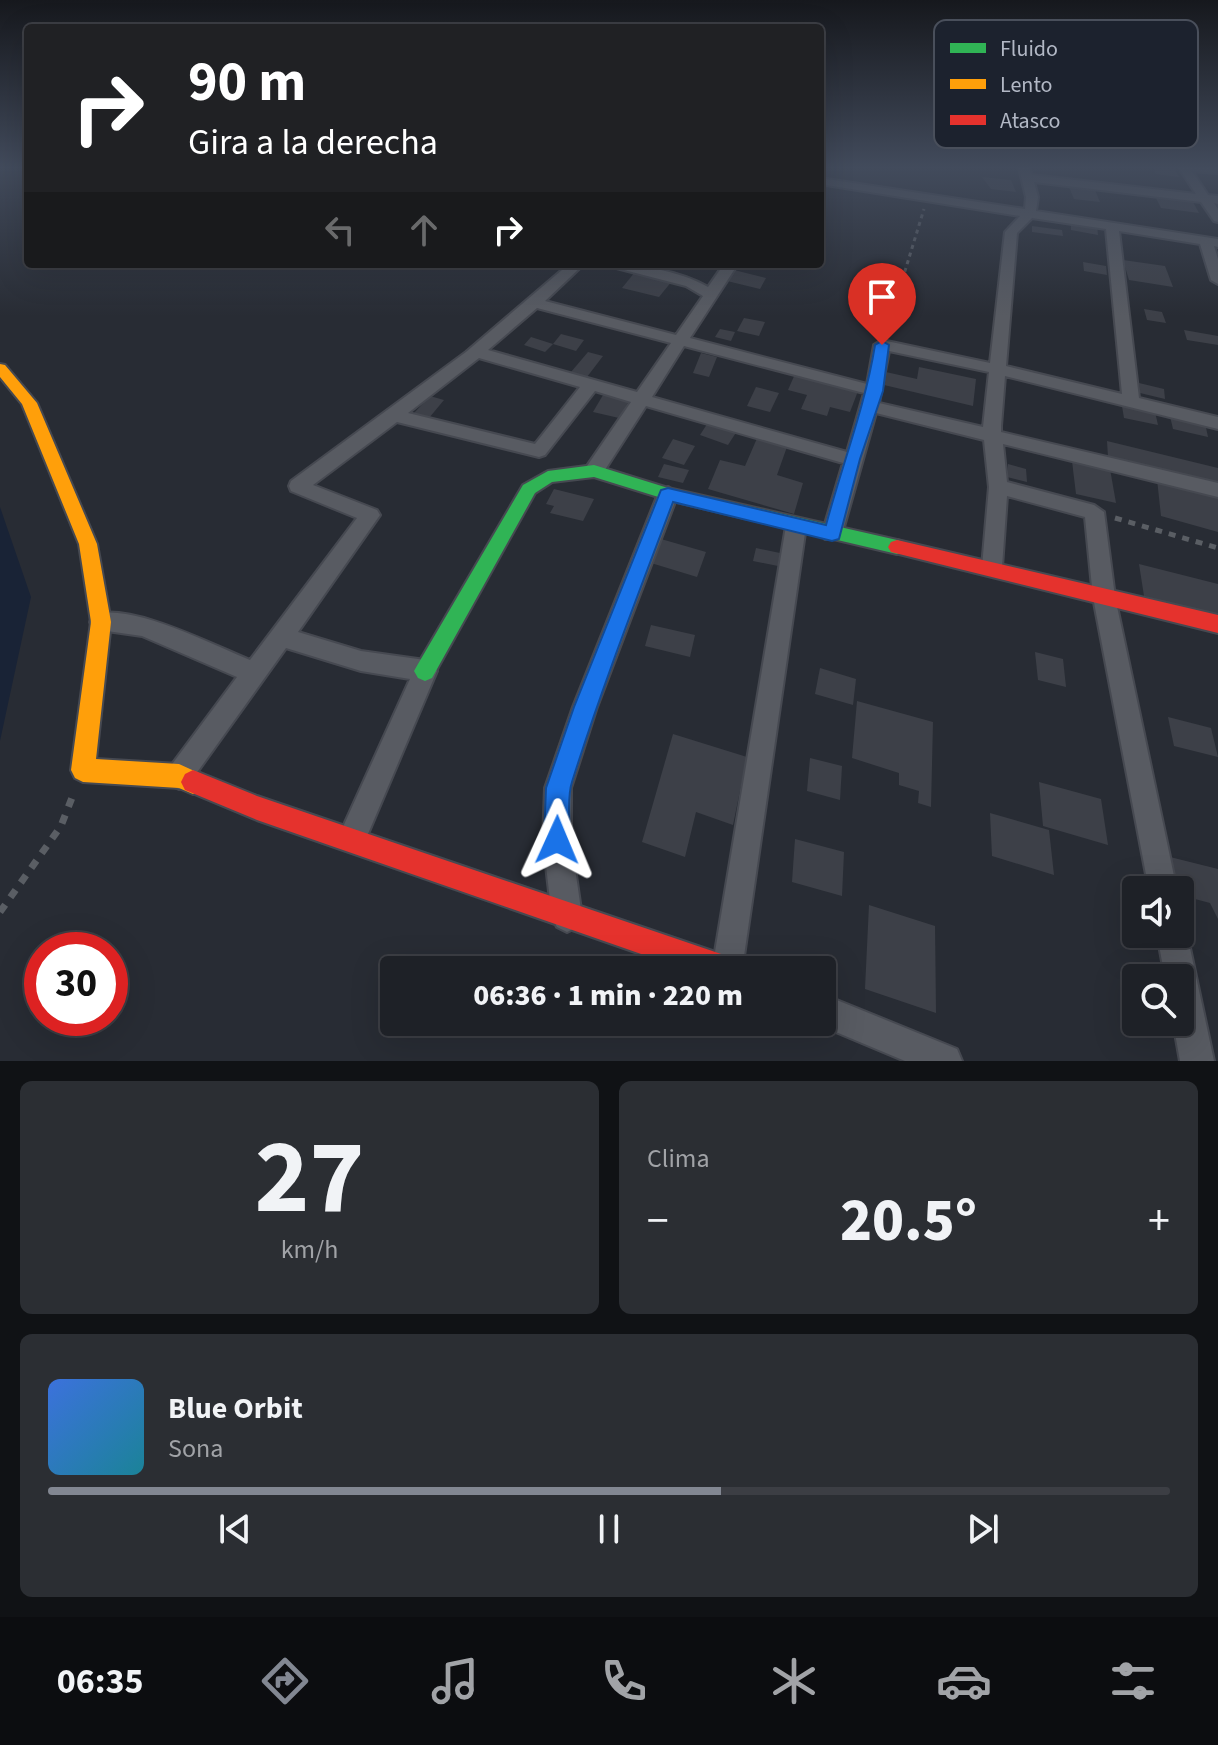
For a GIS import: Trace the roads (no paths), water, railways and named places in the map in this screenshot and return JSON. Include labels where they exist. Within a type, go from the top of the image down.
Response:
[{"type":"street","points":[[992,567],[998,487],[994,436],[1011,232],[1028,218]]},
{"type":"street","points":[[1055,218],[1212,242],[1218,280]]},
{"type":"street","points":[[1112,226],[1131,403]]},
{"type":"street","points":[[179,776],[252,672],[370,515],[298,486],[397,416],[473,351],[536,303],[573,268]]},
{"type":"street","points":[[625,268],[691,283],[711,295]]},
{"type":"street","points":[[594,471],[728,268]]},
{"type":"street","points":[[536,303],[682,341],[994,436],[1218,490]]},
{"type":"street","points":[[832,534],[851,459],[873,399],[882,345],[998,369],[1218,423]]},
{"type":"street","points":[[473,351],[851,459]]},
{"type":"street","points":[[0,368],[29,403],[88,544],[101,622],[83,770],[179,776],[257,808],[352,838],[567,917],[685,956]]},
{"type":"street","points":[[397,416],[539,451],[590,386]]},
{"type":"street","points":[[352,838],[425,671],[529,489],[548,477],[594,471],[668,494],[796,526],[992,567],[1218,624]]},
{"type":"street","points":[[998,487],[1094,512],[1104,597],[1160,876]]},
{"type":"street","points":[[567,917],[557,840],[558,788],[585,707],[668,494]]},
{"type":"street","points":[[729,956],[796,526]]},
{"type":"street","points":[[101,622],[144,627],[252,672]]},
{"type":"street","points":[[280,636],[361,661],[425,671]]},
{"type":"street","points":[[1175,948],[1197,1061]]},
{"type":"street","points":[[836,1016],[945,1061]]},
{"type":"water","points":[[0,507],[31,597],[0,741]]}]
